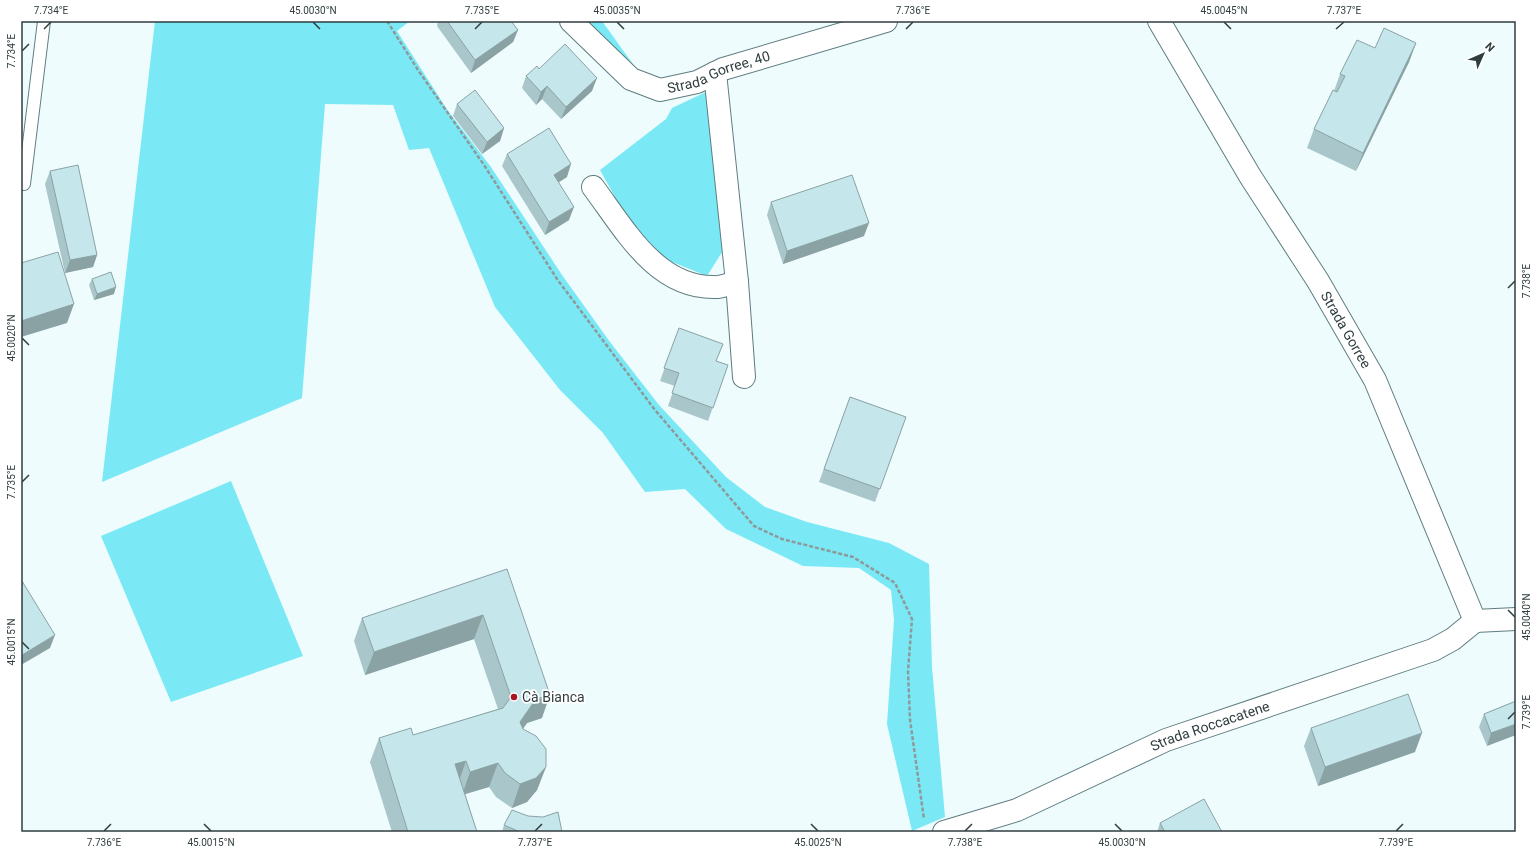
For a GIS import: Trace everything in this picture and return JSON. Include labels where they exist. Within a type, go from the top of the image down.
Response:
[{"type":"street","name":"Strada Gorree, 40","points":[[571,21],[631,78],[660,90],[696,82],[723,69],[886,21]]},
{"type":"street","name":"Strada Gorree","points":[[1159,21],[1250,176],[1318,281],[1375,380],[1474,621]]},
{"type":"street","points":[[715,73],[737,282],[744,377]]},
{"type":"street","points":[[593,187],[644,255],[667,274],[692,285],[714,288],[737,282]]},
{"type":"street","points":[[1474,621],[1516,619]]},
{"type":"street","name":"Strada Roccacatene","points":[[935,829],[1017,810],[1166,740],[1434,650],[1452,639],[1474,621]]},
{"type":"lane","points":[[24,184],[44,21]]},
{"type":"path","points":[[387,21],[418,70],[484,165],[557,278],[655,410],[754,526],[782,539],[853,557],[895,583],[912,618],[908,671],[910,720],[923,812],[935,829]]},
{"type":"shaded area","points":[[155,21],[410,21],[397,31],[448,111],[491,167],[562,275],[610,342],[659,405],[726,477],[765,507],[807,522],[889,543],[929,564],[932,667],[945,817],[912,831],[887,724],[894,620],[891,590],[859,568],[803,566],[726,529],[685,489],[645,492],[603,433],[560,390],[495,307],[429,148],[409,150],[393,105],[325,104],[302,398],[102,482]]},
{"type":"shaded area","points":[[579,21],[602,21],[635,67]]},
{"type":"shaded area","points":[[706,92],[726,246],[707,276],[655,255],[621,208],[600,170],[666,119],[672,108]]},
{"type":"shaded area","points":[[231,481],[303,656],[171,702],[101,536]]},
{"type":"building","points":[[447,21],[511,21],[518,30],[475,60]]},
{"type":"building","points":[[1384,28],[1416,43],[1363,153],[1314,129],[1333,90],[1337,92],[1345,76],[1340,74],[1357,40],[1375,48]]},
{"type":"building","points":[[565,44],[597,78],[566,107],[547,86],[541,92],[526,76],[537,66],[539,69]]},
{"type":"building","points":[[475,90],[504,128],[487,142],[457,104]]},
{"type":"building","points":[[549,128],[571,164],[554,175],[574,207],[549,222],[507,154]]},
{"type":"building","points":[[78,165],[97,255],[70,260],[50,171]]},
{"type":"building","points":[[852,175],[869,223],[787,251],[771,202]]},
{"type":"building","points":[[58,252],[74,304],[21,321],[21,263]]},
{"type":"building","points":[[111,272],[116,287],[97,294],[92,279]]},
{"type":"building","points":[[679,328],[723,344],[716,361],[728,365],[713,408],[672,393],[679,373],[664,368]]},
{"type":"building","points":[[850,397],[906,417],[880,489],[824,469]]},
{"type":"building","points":[[507,569],[550,695],[536,699],[520,722],[523,729],[536,736],[546,749],[546,767],[536,778],[520,784],[505,773],[498,763],[470,772],[466,761],[455,764],[477,832],[408,832],[379,738],[411,728],[413,735],[503,708],[511,697],[483,615],[374,652],[362,618]]},
{"type":"building","points":[[22,581],[55,635],[22,655],[21,582]]},
{"type":"building","points":[[1408,694],[1422,733],[1325,767],[1311,728]]},
{"type":"building","points":[[1516,701],[1516,724],[1491,733],[1484,714]]},
{"type":"building","points":[[1204,799],[1222,832],[1165,832],[1160,823]]},
{"type":"building","points":[[512,810],[528,816],[543,817],[558,812],[562,832],[520,832],[504,825]]},
{"type":"place","name":"Cà Bianca","points":[[514,697]]}]
